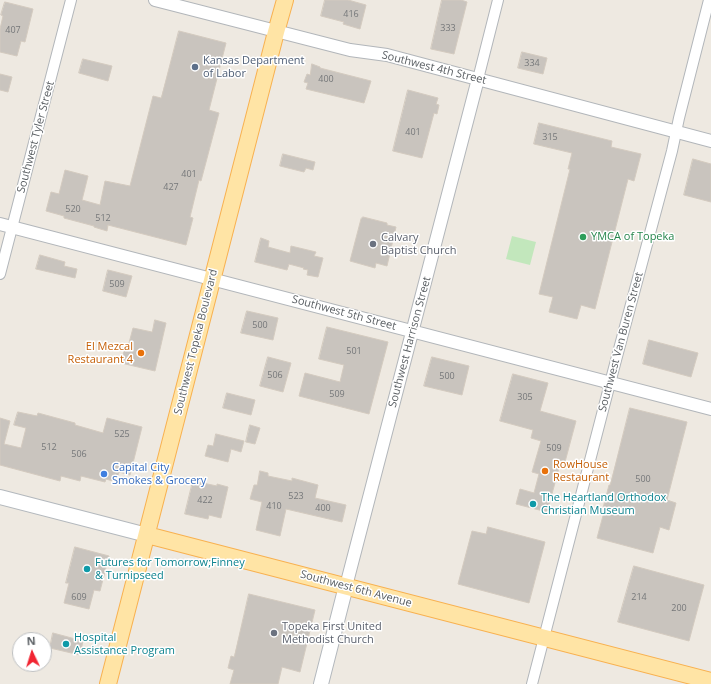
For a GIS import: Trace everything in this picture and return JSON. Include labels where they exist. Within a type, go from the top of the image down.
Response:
[{"type":"main road","name":"Southwest Topeka Boulevard","points":[[108,684],[285,0]]},
{"type":"main road","name":"Southwest 6th Avenue","points":[[0,497],[711,681]]},
{"type":"main road","name":"Southwest Harrison Street","points":[[321,684],[346,586]]},
{"type":"street","name":"Southwest Tyler Street","points":[[0,274],[71,0]]},
{"type":"street","name":"Southwest 4th Street","points":[[155,0],[350,50],[388,55],[711,141]]},
{"type":"street","name":"Southwest Harrison Street","points":[[346,586],[498,0]]},
{"type":"street","name":"Southwest Van Buren Street","points":[[532,684],[672,151],[709,0]]},
{"type":"street","name":"Southwest 5th Street","points":[[0,224],[319,305],[412,331],[711,409]]},
{"type":"green space","points":[[512,236],[536,242],[530,265],[506,259]]},
{"type":"building","points":[[325,0],[348,0],[366,5],[360,29],[343,24],[344,22],[321,16]]},
{"type":"building","points":[[442,0],[461,0],[467,2],[454,54],[431,49]]},
{"type":"building","points":[[5,2],[33,9],[25,42],[21,41],[17,56],[0,52],[0,29],[3,16],[1,15]]},
{"type":"building","points":[[179,31],[226,43],[209,110],[219,113],[201,181],[199,180],[190,217],[193,218],[186,245],[108,225],[107,231],[46,211],[51,192],[59,194],[65,170],[88,176],[82,200],[100,205],[105,181],[130,186],[153,96],[161,98]]},
{"type":"building","points":[[522,52],[547,58],[543,74],[518,68]]},
{"type":"building","points":[[83,59],[112,66],[108,81],[79,73]]},
{"type":"building","points":[[312,64],[320,68],[371,81],[364,103],[306,89],[308,83],[304,82],[307,74],[310,75]]},
{"type":"building","points":[[0,74],[12,77],[8,92],[0,90]]},
{"type":"building","points":[[408,90],[438,98],[436,104],[439,105],[437,114],[434,113],[422,158],[393,151]]},
{"type":"building","name":"YMCA of Topeka","points":[[539,123],[612,141],[611,147],[641,154],[634,181],[628,179],[595,309],[581,305],[577,319],[549,312],[553,297],[539,294],[570,169],[568,169],[572,153],[534,144]]},
{"type":"building","points":[[283,154],[315,162],[313,170],[306,168],[304,172],[280,166]]},
{"type":"building","points":[[693,159],[711,164],[711,202],[684,195]]},
{"type":"building","name":"Calvary Baptist Church","points":[[363,217],[387,223],[387,225],[396,227],[387,266],[376,263],[375,268],[350,261],[361,219]]},
{"type":"building","points":[[261,238],[269,241],[268,247],[290,253],[291,246],[316,252],[314,256],[323,258],[318,277],[307,275],[308,270],[289,264],[287,270],[255,262]]},
{"type":"building","points":[[40,255],[65,262],[64,266],[77,269],[75,278],[36,269]]},
{"type":"building","points":[[108,270],[132,276],[126,297],[103,291]]},
{"type":"building","points":[[247,311],[278,318],[273,340],[241,333]]},
{"type":"building","name":"El Mezcal Restaurant 4","points":[[155,320],[166,323],[155,371],[121,363],[126,343],[129,343],[133,328],[152,332]]},
{"type":"building","points":[[327,327],[388,342],[369,414],[299,396],[305,373],[340,382],[344,365],[319,359]]},
{"type":"building","points":[[649,340],[698,353],[691,377],[643,364]]},
{"type":"building","points":[[268,357],[291,363],[283,392],[260,386]]},
{"type":"building","points":[[432,357],[469,366],[462,395],[424,386]]},
{"type":"building","points":[[513,374],[548,383],[540,411],[576,421],[565,462],[561,461],[547,512],[516,504],[520,489],[534,493],[539,474],[532,472],[541,441],[531,438],[533,430],[500,421]]},
{"type":"building","points":[[227,393],[255,400],[251,415],[223,408]]},
{"type":"building","points":[[630,408],[687,422],[667,500],[676,503],[669,530],[660,527],[653,553],[597,538],[604,512],[602,512]]},
{"type":"building","points":[[18,412],[37,416],[38,413],[75,423],[75,425],[103,433],[107,418],[142,427],[130,475],[119,472],[116,482],[106,479],[105,482],[81,476],[80,481],[61,476],[60,481],[0,465],[0,418],[10,421],[4,444],[21,448],[26,428],[14,425]]},
{"type":"building","points":[[250,425],[260,428],[255,444],[246,442]]},
{"type":"building","points":[[216,434],[244,441],[241,452],[231,449],[228,462],[205,456],[208,445],[213,446]]},
{"type":"building","points":[[260,471],[268,473],[268,476],[292,481],[292,478],[318,485],[315,498],[346,505],[342,522],[286,509],[280,536],[256,530],[262,502],[250,499],[254,485],[257,485]]},
{"type":"building","points":[[193,481],[228,487],[221,518],[209,515],[208,519],[185,514]]},
{"type":"building","points":[[488,527],[545,542],[529,603],[458,584],[472,531],[486,534]]},
{"type":"building","name":"Futures for Tomorrow;Finney & Turnipseed","points":[[75,547],[109,556],[100,591],[94,590],[89,609],[64,603],[69,583],[66,583]]},
{"type":"building","points":[[634,566],[704,585],[689,641],[618,622]]},
{"type":"building","name":"Topeka First United Methodist Church","points":[[249,594],[315,610],[300,672],[282,667],[278,684],[230,684],[234,670],[228,668],[231,656],[234,657]]},
{"type":"building","name":"Hospital Assistance Program","points":[[53,633],[83,641],[80,655],[52,648]]},
{"type":"place","name":"Kansas Department of Labor","points":[[195,67]]},
{"type":"place","name":"YMCA of Topeka","points":[[583,237]]},
{"type":"place","name":"Calvary Baptist Church","points":[[373,244]]},
{"type":"place","name":"El Mezcal Restaurant 4","points":[[141,353]]},
{"type":"place","name":"RowHouse Restaurant","points":[[545,471]]},
{"type":"place","name":"Capital City Smokes & Grocery","points":[[104,474]]},
{"type":"place","name":"The Heartland Orthodox Christian Museum","points":[[533,504]]},
{"type":"place","name":"Futures for Tomorrow;Finney & Turnipseed","points":[[87,569]]},
{"type":"place","name":"Topeka First United Methodist Church","points":[[274,633]]},
{"type":"place","name":"Hospital Assistance Program","points":[[66,644]]}]
